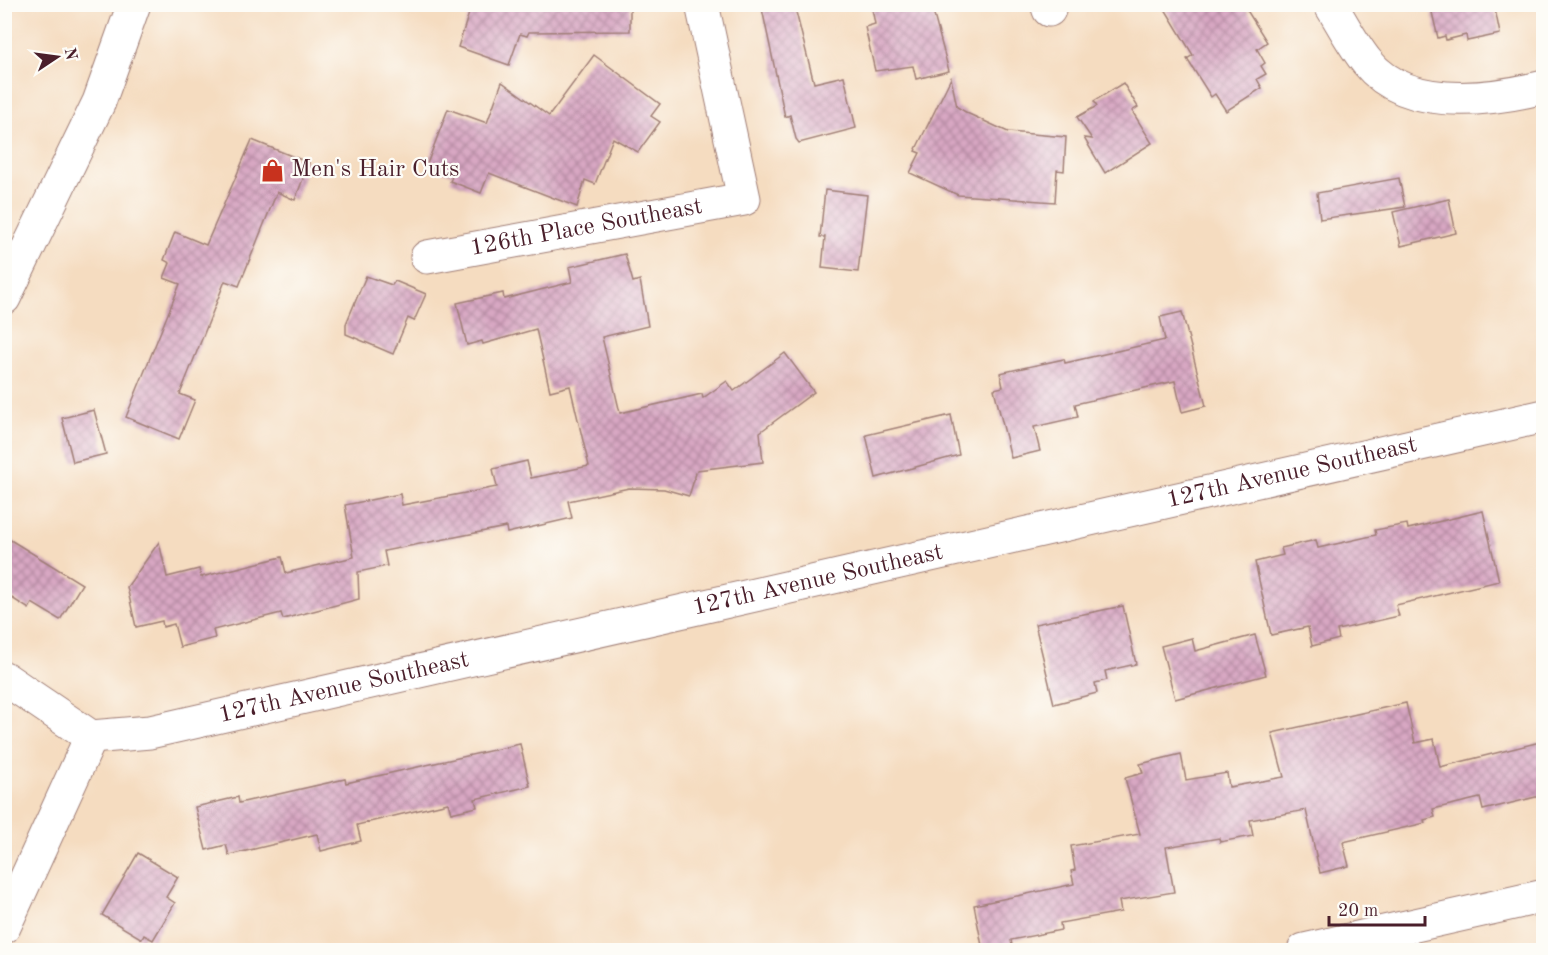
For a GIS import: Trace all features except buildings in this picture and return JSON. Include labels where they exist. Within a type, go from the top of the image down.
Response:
[{"type":"street","points":[[4,298],[99,102],[134,4]]},
{"type":"street","name":"126th Place Southeast","points":[[427,257],[744,199],[702,4]]},
{"type":"street","points":[[1330,4],[1368,64],[1399,88],[1444,98],[1497,98],[1544,87]]},
{"type":"street","name":"127th Avenue Southeast","points":[[91,737],[150,732],[1544,416]]},
{"type":"street","points":[[4,678],[91,737],[4,927]]},
{"type":"street","points":[[1304,951],[1406,939],[1544,896]]},
{"type":"place","name":"Men's Hair Cuts","points":[[273,170]]}]
